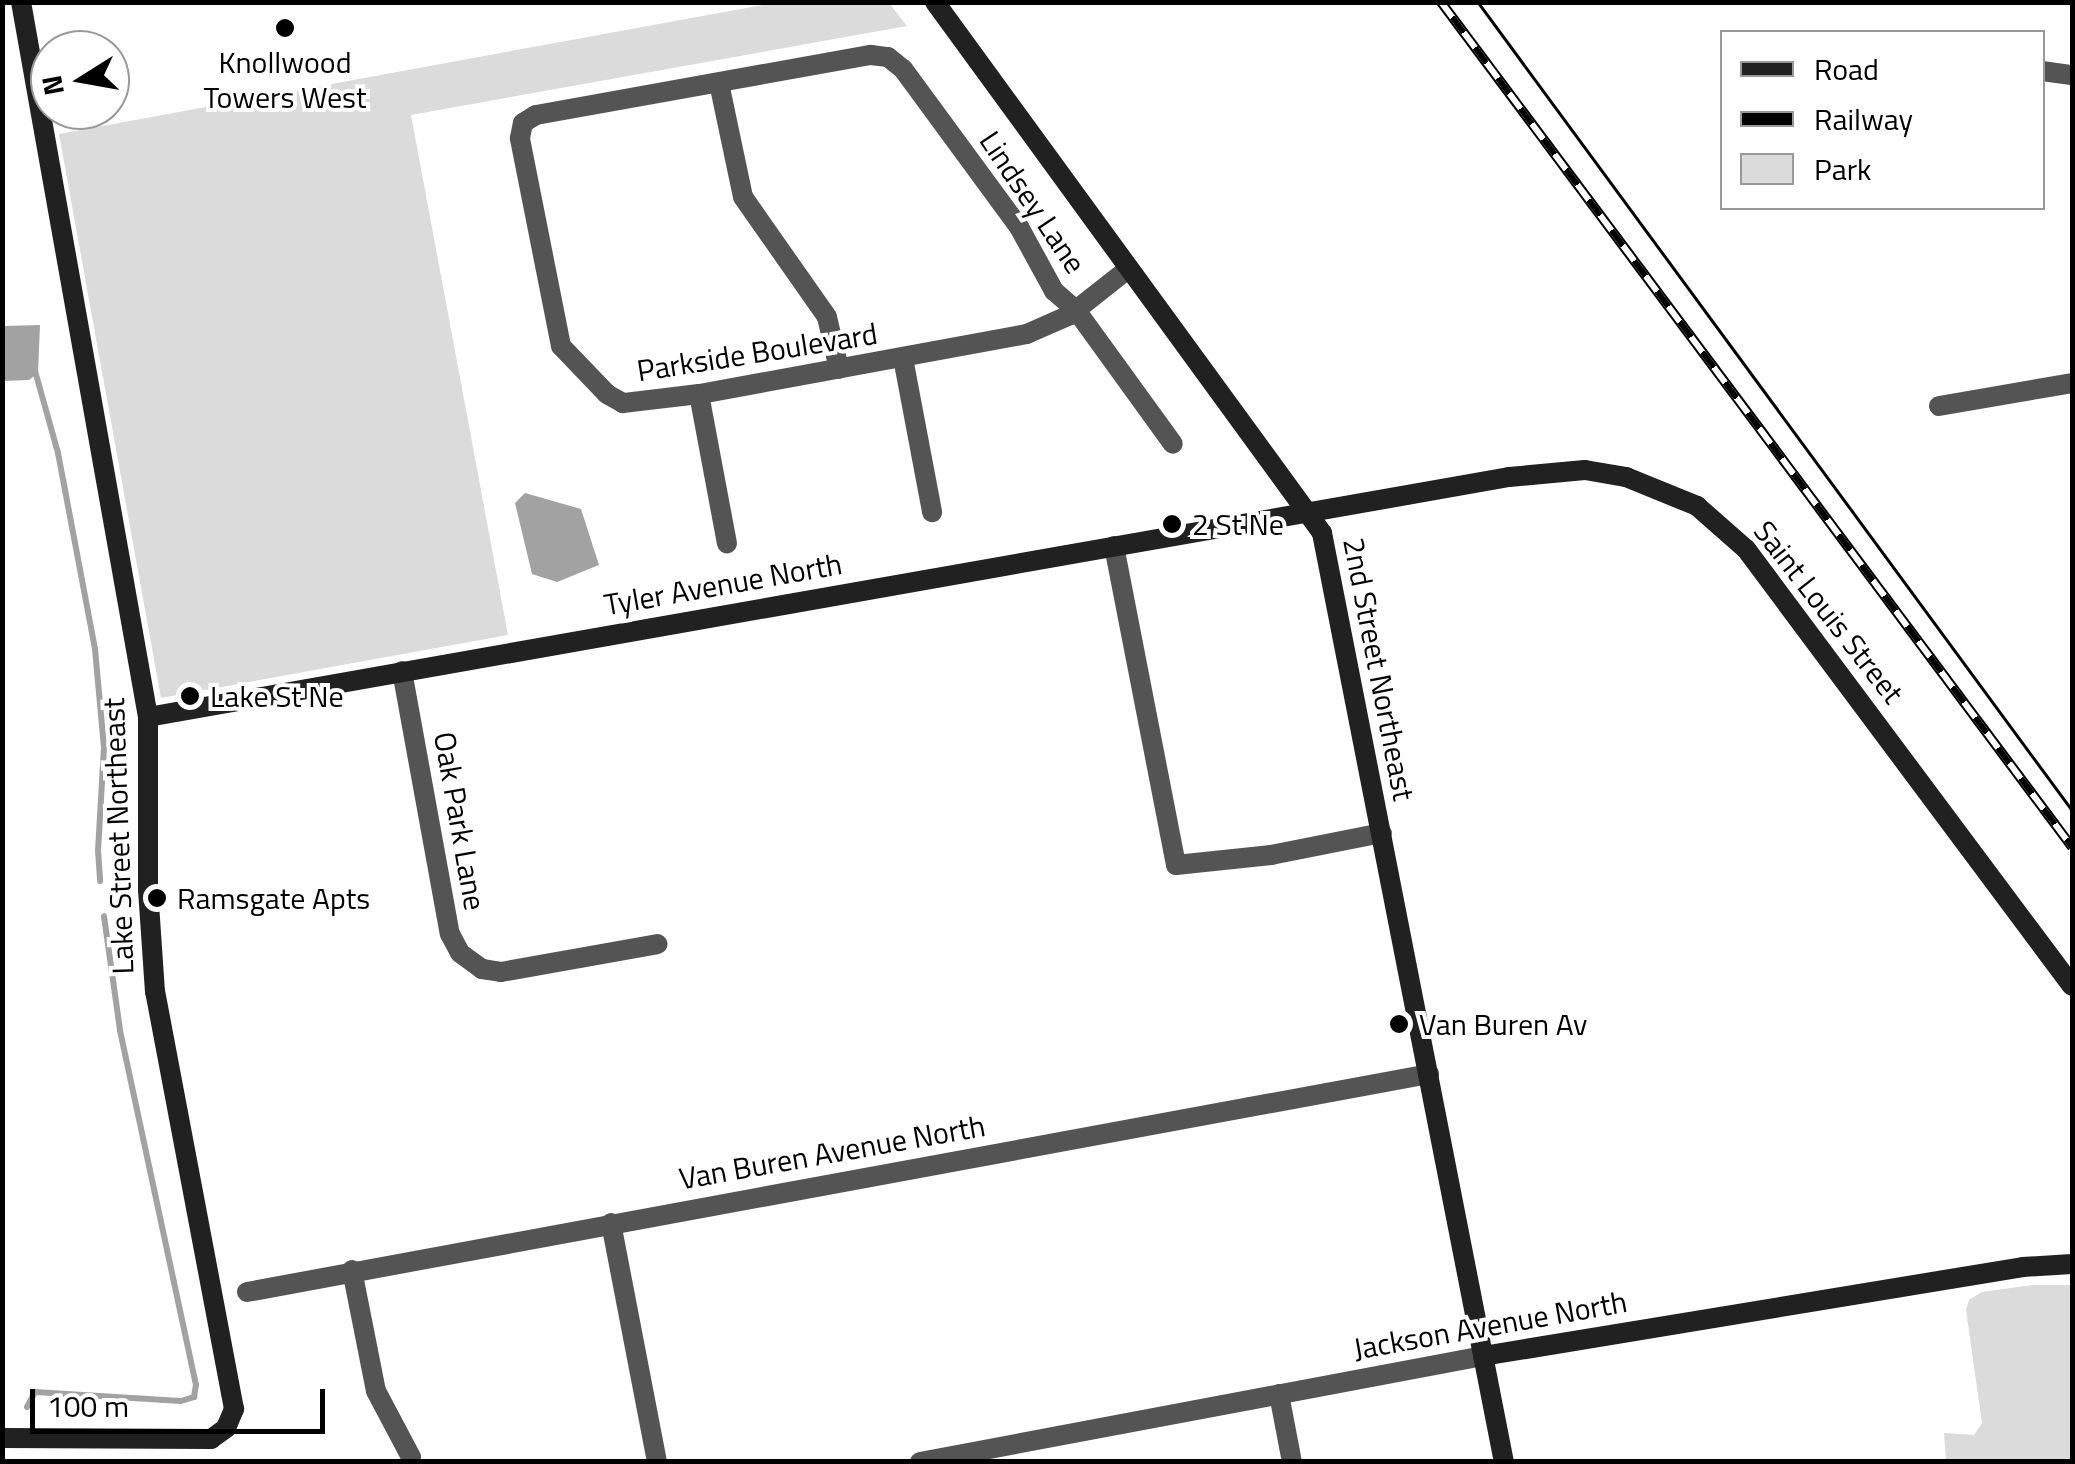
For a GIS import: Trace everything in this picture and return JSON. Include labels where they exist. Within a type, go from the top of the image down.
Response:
[{"type":"street","name":"Lake Street Northeast","points":[[2,1438],[199,1440],[219,1436],[234,1409],[155,992],[148,890],[148,716],[21,2]]},
{"type":"street","name":"2nd Street Northeast","points":[[935,2],[1322,532],[1504,1462]]},
{"type":"street","name":"Parkside Boulevard","points":[[871,55],[536,115],[522,123],[520,138],[560,346],[607,394],[623,404],[699,394],[1027,334],[1076,310],[1128,269]]},
{"type":"street","name":"Lindsey Lane","points":[[871,55],[888,58],[903,69],[1020,226],[1054,290],[1076,310],[1173,444]]},
{"type":"street","points":[[2045,71],[2072,75]]},
{"type":"street","points":[[719,83],[743,197],[828,316],[839,369]]},
{"type":"street","points":[[903,358],[932,512]]},
{"type":"street","points":[[1939,406],[2072,384]]},
{"type":"street","points":[[699,394],[727,543]]},
{"type":"street","name":"Saint Louis Street","points":[[1309,512],[1509,476],[1585,470],[1626,477],[1697,506],[1735,538],[1770,578],[2072,986]]},
{"type":"street","name":"Tyler Avenue North","points":[[148,716],[1309,512]]},
{"type":"street","points":[[1114,546],[1176,865],[1271,855],[1382,833]]},
{"type":"street","name":"Oak Park Lane","points":[[402,671],[440,888],[450,934],[460,953],[482,969],[501,972],[658,944]]},
{"type":"street","name":"Van Buren Avenue North","points":[[247,1292],[1429,1074]]},
{"type":"street","points":[[610,1223],[657,1462]]},
{"type":"street","name":"Jackson Avenue North","points":[[920,1462],[1483,1356],[2023,1267],[2072,1264]]},
{"type":"street","points":[[352,1270],[376,1391],[411,1457]]},
{"type":"street","points":[[1279,1394],[1292,1462]]},
{"type":"green space","points":[[773,3],[889,3],[907,26],[411,115],[508,635],[161,698],[59,134],[130,130],[130,121]]},
{"type":"green space","points":[[2032,1285],[2072,1285],[2072,1461],[1946,1461],[1944,1433],[1974,1435],[1982,1423],[1966,1310],[1969,1300],[1982,1292]]},
{"type":"shaded area","points":[[40,325],[38,373],[29,380],[3,381],[3,326]]},
{"type":"shaded area","points":[[525,493],[581,509],[599,565],[557,582],[532,574],[515,503]]},
{"type":"waterway","points":[[35,371],[58,453],[95,649],[104,747],[100,881]]},
{"type":"waterway","points":[[27,1407],[35,1392],[181,1401],[194,1397],[196,1385],[120,1030],[104,916]]},
{"type":"tram line","points":[[1478,2],[2072,810]]},
{"type":"railway","points":[[1441,2],[2072,847]]},
{"type":"place","name":"Knollwood Towers West","points":[[285,28]]},
{"type":"place","name":"2 St Ne","points":[[1172,524]]},
{"type":"place","name":"Lake St Ne","points":[[190,696]]},
{"type":"place","name":"Ramsgate Apts","points":[[157,898]]},
{"type":"place","name":"Van Buren Av","points":[[1399,1024]]}]
